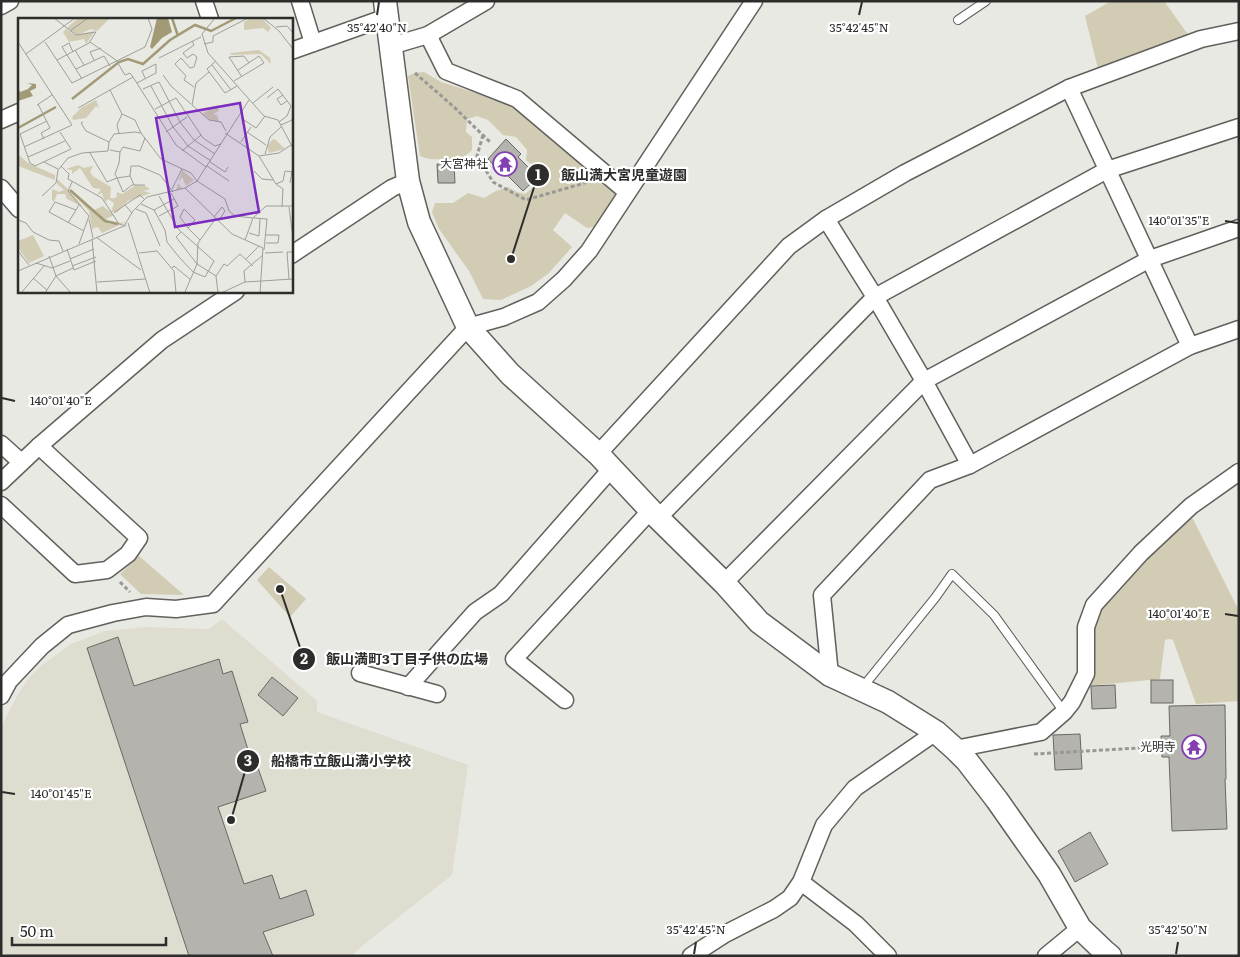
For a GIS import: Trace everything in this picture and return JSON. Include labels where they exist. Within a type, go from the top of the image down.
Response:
[{"type":"street","points":[[1,6],[10,1]]},
{"type":"street","points":[[204,1],[210,18]]},
{"type":"street","points":[[300,1],[313,43]]},
{"type":"street","points":[[391,46],[428,36],[486,1]]},
{"type":"street","points":[[1,696],[9,681],[42,646],[68,625],[113,613],[146,607],[176,609],[213,604],[468,327],[504,317],[538,302],[564,279],[589,251],[754,1]]},
{"type":"street","points":[[292,51],[313,43],[386,9],[408,180],[419,222],[468,327],[510,374],[605,461],[654,514],[724,582],[759,622],[830,676],[888,702],[936,732],[955,748],[997,800],[1049,874],[1080,928],[1110,956]]},
{"type":"street","points":[[408,687],[475,612],[501,594],[605,461],[789,246],[826,219],[905,172],[1069,88],[1201,39],[1239,31]]},
{"type":"street","points":[[428,36],[446,71],[517,99],[627,192]]},
{"type":"street","points":[[1069,88],[1190,346]]},
{"type":"street","points":[[1,120],[18,112]]},
{"type":"street","points":[[565,700],[514,659],[654,514],[875,297],[1107,170],[1239,127]]},
{"type":"street","points":[[292,254],[392,188],[408,180]]},
{"type":"street","points":[[1,188],[18,208]]},
{"type":"street","points":[[826,219],[875,297],[970,465]]},
{"type":"street","points":[[724,582],[924,381],[1150,259],[1239,228]]},
{"type":"street","points":[[1,482],[39,446],[162,340],[234,292]]},
{"type":"street","points":[[830,676],[822,595],[930,480],[970,465],[1190,346],[1239,329]]},
{"type":"street","points":[[1,444],[21,462]]},
{"type":"street","points":[[1,506],[75,574],[107,570],[128,554],[139,538],[39,446]]},
{"type":"street","points":[[955,748],[1041,732],[1064,712],[1072,702],[1086,674],[1086,627],[1094,605],[1141,553],[1191,506],[1239,472]]},
{"type":"street","points":[[360,673],[437,694]]},
{"type":"street","points":[[691,956],[724,934],[774,909],[790,898],[800,882],[824,825],[855,788],[936,732]]},
{"type":"street","points":[[800,882],[856,924],[888,956]]},
{"type":"street","points":[[1046,956],[1080,928]]},
{"type":"lane","points":[[958,20],[986,1]]},
{"type":"lane","points":[[861,690],[936,598],[952,574],[994,616],[1064,712]]},
{"type":"path","points":[[416,73],[490,142]]},
{"type":"path","points":[[483,135],[477,156],[493,182],[526,200],[608,176]]},
{"type":"path","points":[[107,570],[146,607]]},
{"type":"path","points":[[1033,754],[1157,747]]},
{"type":"shaded area","points":[[1111,1],[1164,1],[1189,36],[1098,69],[1085,16]]},
{"type":"shaded area","points":[[424,72],[441,82],[514,105],[618,191],[594,227],[587,228],[565,213],[553,230],[572,247],[549,273],[531,286],[501,300],[483,299],[469,271],[439,229],[432,212],[435,203],[453,203],[468,193],[484,198],[508,187],[525,194],[544,178],[526,160],[527,150],[516,137],[503,135],[488,120],[477,116],[467,119],[466,132],[472,137],[472,150],[468,154],[462,157],[443,160],[420,156],[408,76]]},
{"type":"shaded area","points":[[1186,518],[1193,519],[1239,611],[1239,701],[1196,704],[1173,640],[1169,639],[1165,640],[1160,679],[1087,686],[1091,631],[1100,606]]},
{"type":"shaded area","points":[[139,556],[184,595],[141,594],[120,574]]},
{"type":"shaded area","points":[[269,567],[306,599],[290,617],[257,580]]},
{"type":"shaded area","points":[[222,619],[317,701],[317,712],[468,765],[452,875],[357,950],[352,956],[8,956],[1,951],[1,727],[17,696],[28,679],[41,666],[71,644],[105,631],[146,627],[209,629]]},
{"type":"building","name":"大宮神社","points":[[506,139],[521,154],[518,157],[538,177],[523,191],[504,172],[502,174],[488,159]]},
{"type":"building","points":[[454,163],[455,183],[438,183],[437,164]]},
{"type":"building","points":[[118,637],[134,686],[219,659],[223,674],[232,671],[248,722],[240,724],[254,769],[258,768],[266,791],[218,807],[244,884],[272,875],[280,899],[306,890],[314,915],[263,932],[273,956],[189,956],[87,648]]},
{"type":"building","points":[[272,677],[298,698],[283,716],[258,695]]},
{"type":"building","points":[[1151,680],[1173,680],[1173,703],[1151,703]]},
{"type":"building","points":[[1115,685],[1116,708],[1092,709],[1091,686]]},
{"type":"building","points":[[1225,705],[1227,829],[1172,831],[1169,757],[1162,757],[1161,736],[1170,736],[1169,706]]},
{"type":"building","points":[[1080,734],[1082,769],[1055,770],[1053,735]]},
{"type":"building","points":[[1090,832],[1108,864],[1075,882],[1058,851]]},
{"type":"place","name":"大宮神社","points":[[505,164]]},
{"type":"place","name":"飯山満大宮児童遊園","points":[[511,259]]},
{"type":"place","name":"飯山満町3丁目子供の広場","points":[[280,589]]},
{"type":"place","name":"光明寺","points":[[1194,747]]},
{"type":"place","name":"船橋市立飯山満小学校","points":[[231,820]]}]
